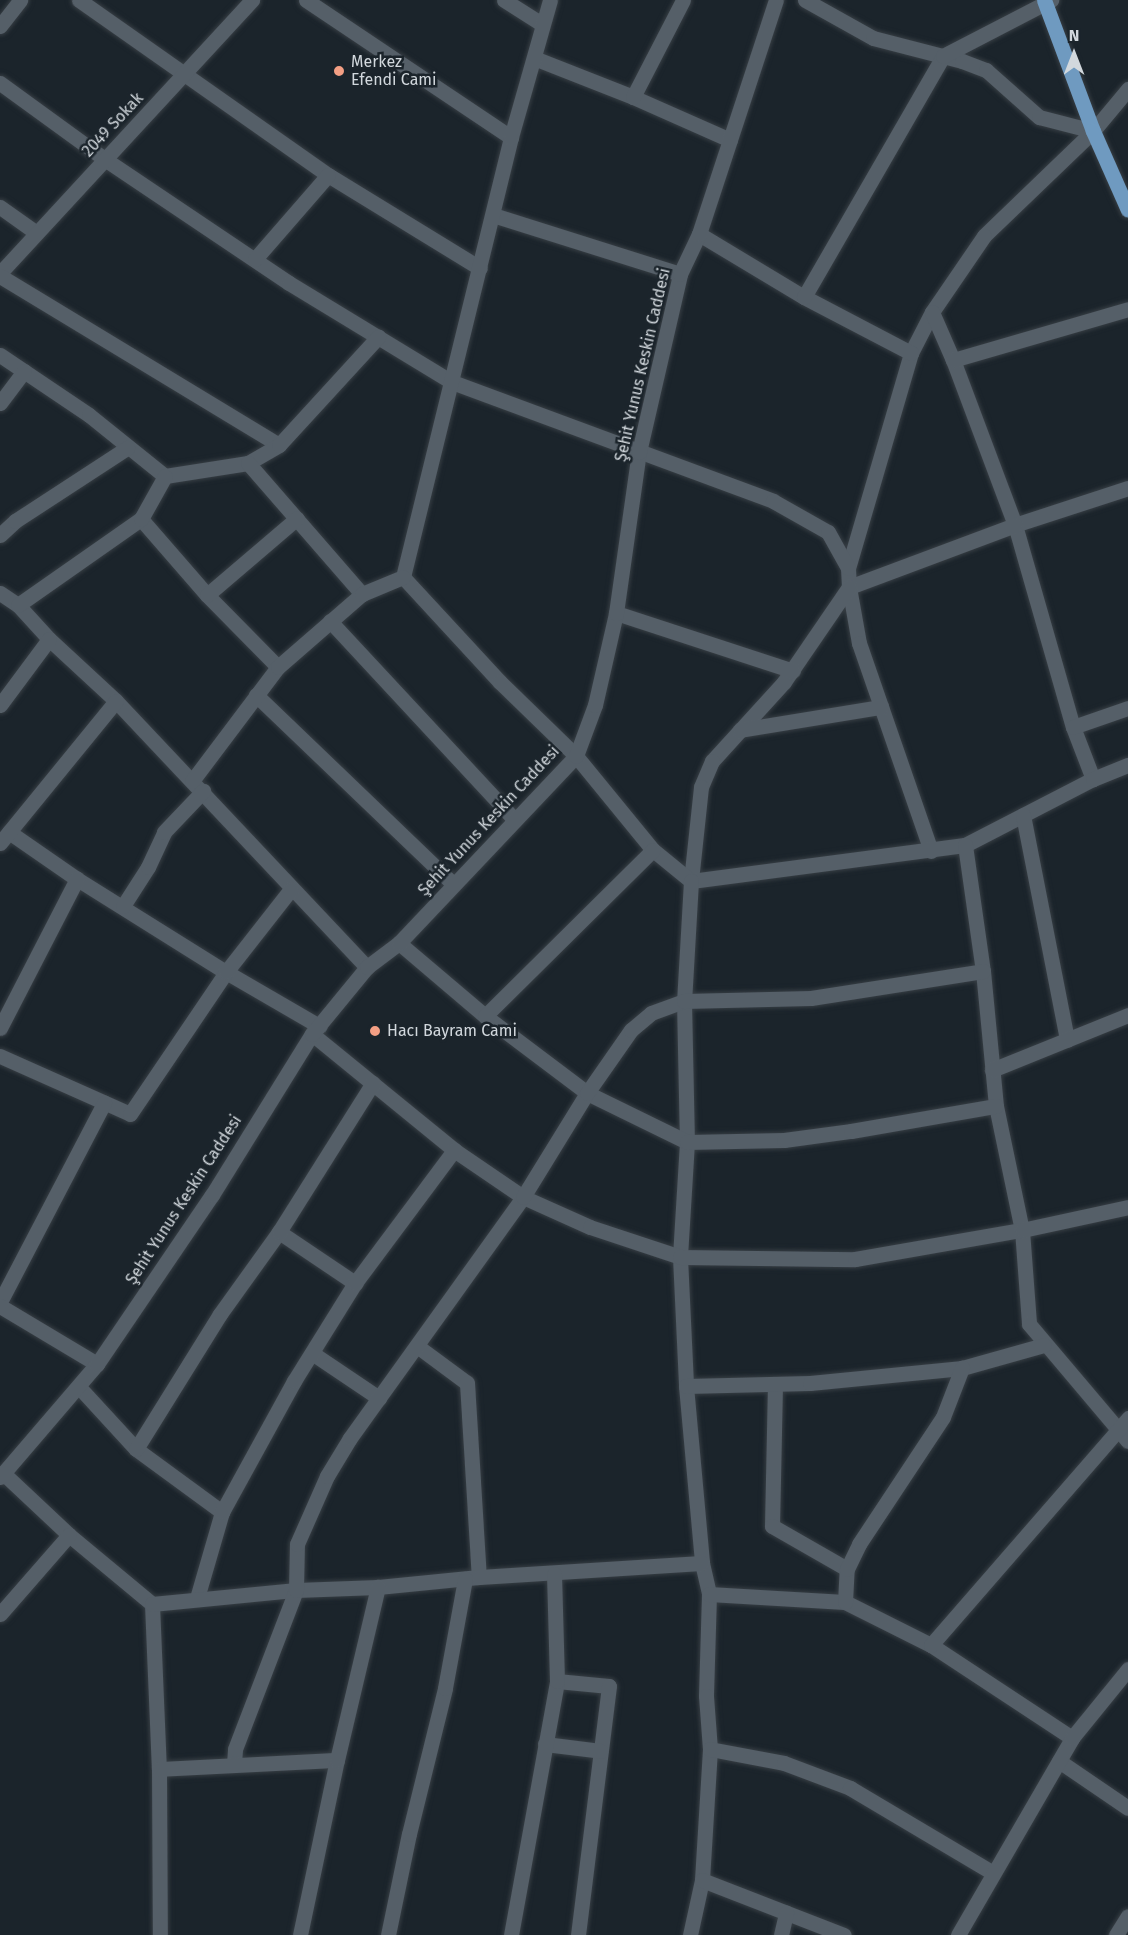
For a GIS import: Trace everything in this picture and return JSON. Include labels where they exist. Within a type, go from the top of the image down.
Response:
[{"type":"main road","points":[[1047,1],[1093,131],[1128,210]]},
{"type":"street","points":[[0,26],[20,0]]},
{"type":"street","points":[[79,0],[327,175],[480,268]]},
{"type":"street","name":"2049 Sokak","points":[[0,274],[35,232],[106,160],[252,0]]},
{"type":"street","points":[[306,0],[511,137]]},
{"type":"street","points":[[504,0],[542,24]]},
{"type":"street","points":[[403,577],[511,137],[550,0]]},
{"type":"street","points":[[633,97],[683,0]]},
{"type":"street","name":"Şehit Yunus Keskin Caddesi","points":[[2,1475],[97,1364],[212,1195],[316,1030],[367,967],[399,944],[514,819],[576,756],[595,705],[615,613],[639,452],[680,274],[699,234],[776,0]]},
{"type":"street","points":[[805,0],[873,38],[944,56],[986,70],[1039,117],[1093,131]]},
{"type":"street","points":[[804,297],[944,56],[1047,1]]},
{"type":"street","points":[[534,58],[633,97],[730,140]]},
{"type":"street","points":[[0,83],[106,160],[255,259],[452,382],[773,501],[828,532],[848,568]]},
{"type":"street","points":[[931,851],[859,643],[848,568],[911,353],[932,312],[984,236],[1093,131],[1128,89]]},
{"type":"street","points":[[255,259],[327,175]]},
{"type":"street","points":[[0,207],[35,232]]},
{"type":"street","points":[[493,215],[680,274]]},
{"type":"street","points":[[699,234],[804,297],[911,353]]},
{"type":"street","points":[[0,274],[279,445]]},
{"type":"street","points":[[953,360],[1128,309]]},
{"type":"street","points":[[932,312],[953,360],[1015,525],[1074,727],[1093,779]]},
{"type":"street","points":[[0,355],[89,415],[127,448],[165,476],[248,463],[279,445],[378,337]]},
{"type":"street","points":[[0,403],[24,371]]},
{"type":"street","points":[[0,535],[15,521],[127,448]]},
{"type":"street","points":[[248,463],[362,594]]},
{"type":"street","points":[[18,605],[141,519],[165,476]]},
{"type":"street","points":[[690,1935],[702,1880],[710,1749],[706,1696],[709,1594],[702,1563],[686,1386],[680,1257],[687,1142],[684,1001],[691,881],[701,787],[712,761],[793,671],[849,587],[1015,525],[1128,488]]},
{"type":"street","points":[[207,595],[297,518]]},
{"type":"street","points":[[141,519],[207,595],[278,667]]},
{"type":"street","points":[[123,906],[148,867],[164,832],[198,786],[256,695],[278,667],[362,594],[403,577]]},
{"type":"street","points":[[403,577],[500,682],[576,756],[653,850],[691,881],[931,851],[965,844],[1093,779],[1128,765]]},
{"type":"street","points":[[0,593],[18,605],[49,639],[116,701],[367,967]]},
{"type":"street","points":[[615,613],[793,671]]},
{"type":"street","points":[[330,621],[514,819]]},
{"type":"street","points":[[0,705],[49,639]]},
{"type":"street","points":[[256,695],[453,884]]},
{"type":"street","points":[[116,701],[4,838],[123,906],[316,1030],[373,1083],[454,1150],[523,1197],[590,1227],[680,1257],[855,1259],[1022,1230],[1128,1207]]},
{"type":"street","points":[[740,730],[881,707]]},
{"type":"street","points":[[1074,727],[1128,708]]},
{"type":"street","points":[[1023,815],[1067,1040]]},
{"type":"street","points":[[965,844],[982,970],[996,1106],[1022,1230],[1029,1324],[1044,1345],[1122,1435]]},
{"type":"street","points":[[485,1016],[653,850]]},
{"type":"street","points":[[0,1028],[77,879]]},
{"type":"street","points":[[0,1056],[130,1114],[226,972],[291,889]]},
{"type":"street","points":[[399,944],[485,1016],[587,1093],[687,1142],[784,1140],[996,1106]]},
{"type":"street","points":[[234,1764],[234,1749],[296,1590],[297,1544],[327,1476],[350,1437],[523,1197],[587,1093],[631,1030],[651,1013],[684,1001],[811,998],[982,970]]},
{"type":"street","points":[[992,1070],[1128,1015]]},
{"type":"street","points":[[136,1449],[220,1314],[279,1232],[373,1083]]},
{"type":"street","points":[[97,1364],[0,1304],[104,1103]]},
{"type":"street","points":[[197,1598],[222,1512],[312,1353],[355,1283],[454,1150]]},
{"type":"street","points":[[279,1232],[355,1283]]},
{"type":"street","points":[[686,1386],[775,1384],[962,1368],[1044,1345]]},
{"type":"street","points":[[387,1935],[409,1834],[472,1578],[467,1383],[417,1346]]},
{"type":"street","points":[[312,1353],[379,1398]]},
{"type":"street","points":[[845,1602],[847,1569],[859,1544],[943,1417],[962,1368]]},
{"type":"street","points":[[775,1384],[772,1526],[847,1569]]},
{"type":"street","points":[[79,1387],[136,1449],[222,1512]]},
{"type":"street","points":[[931,1645],[1122,1435],[1128,1418]]},
{"type":"street","points":[[2,1475],[69,1535],[152,1604],[296,1590],[378,1587],[472,1578],[702,1563]]},
{"type":"street","points":[[0,1614],[69,1535]]},
{"type":"street","points":[[511,1935],[557,1681],[554,1574]]},
{"type":"street","points":[[300,1935],[337,1760],[378,1587]]},
{"type":"street","points":[[709,1594],[845,1602],[931,1645],[1072,1738]]},
{"type":"street","points":[[152,1604],[159,1769],[160,1935]]},
{"type":"street","points":[[958,1935],[1072,1738],[1128,1669]]},
{"type":"street","points":[[557,1681],[609,1686],[578,1935]]},
{"type":"street","points":[[545,1744],[601,1751]]},
{"type":"street","points":[[710,1749],[784,1763],[850,1788],[993,1873]]},
{"type":"street","points":[[159,1769],[337,1760]]},
{"type":"street","points":[[1059,1761],[1128,1808]]},
{"type":"street","points":[[702,1880],[844,1935]]},
{"type":"street","points":[[781,1935],[786,1913]]},
{"type":"street","points":[[1116,1935],[1128,1916]]},
{"type":"place","name":"Merkez Efendi Cami","points":[[339,71]]},
{"type":"place","name":"Hacı Bayram Cami","points":[[375,1031]]}]
